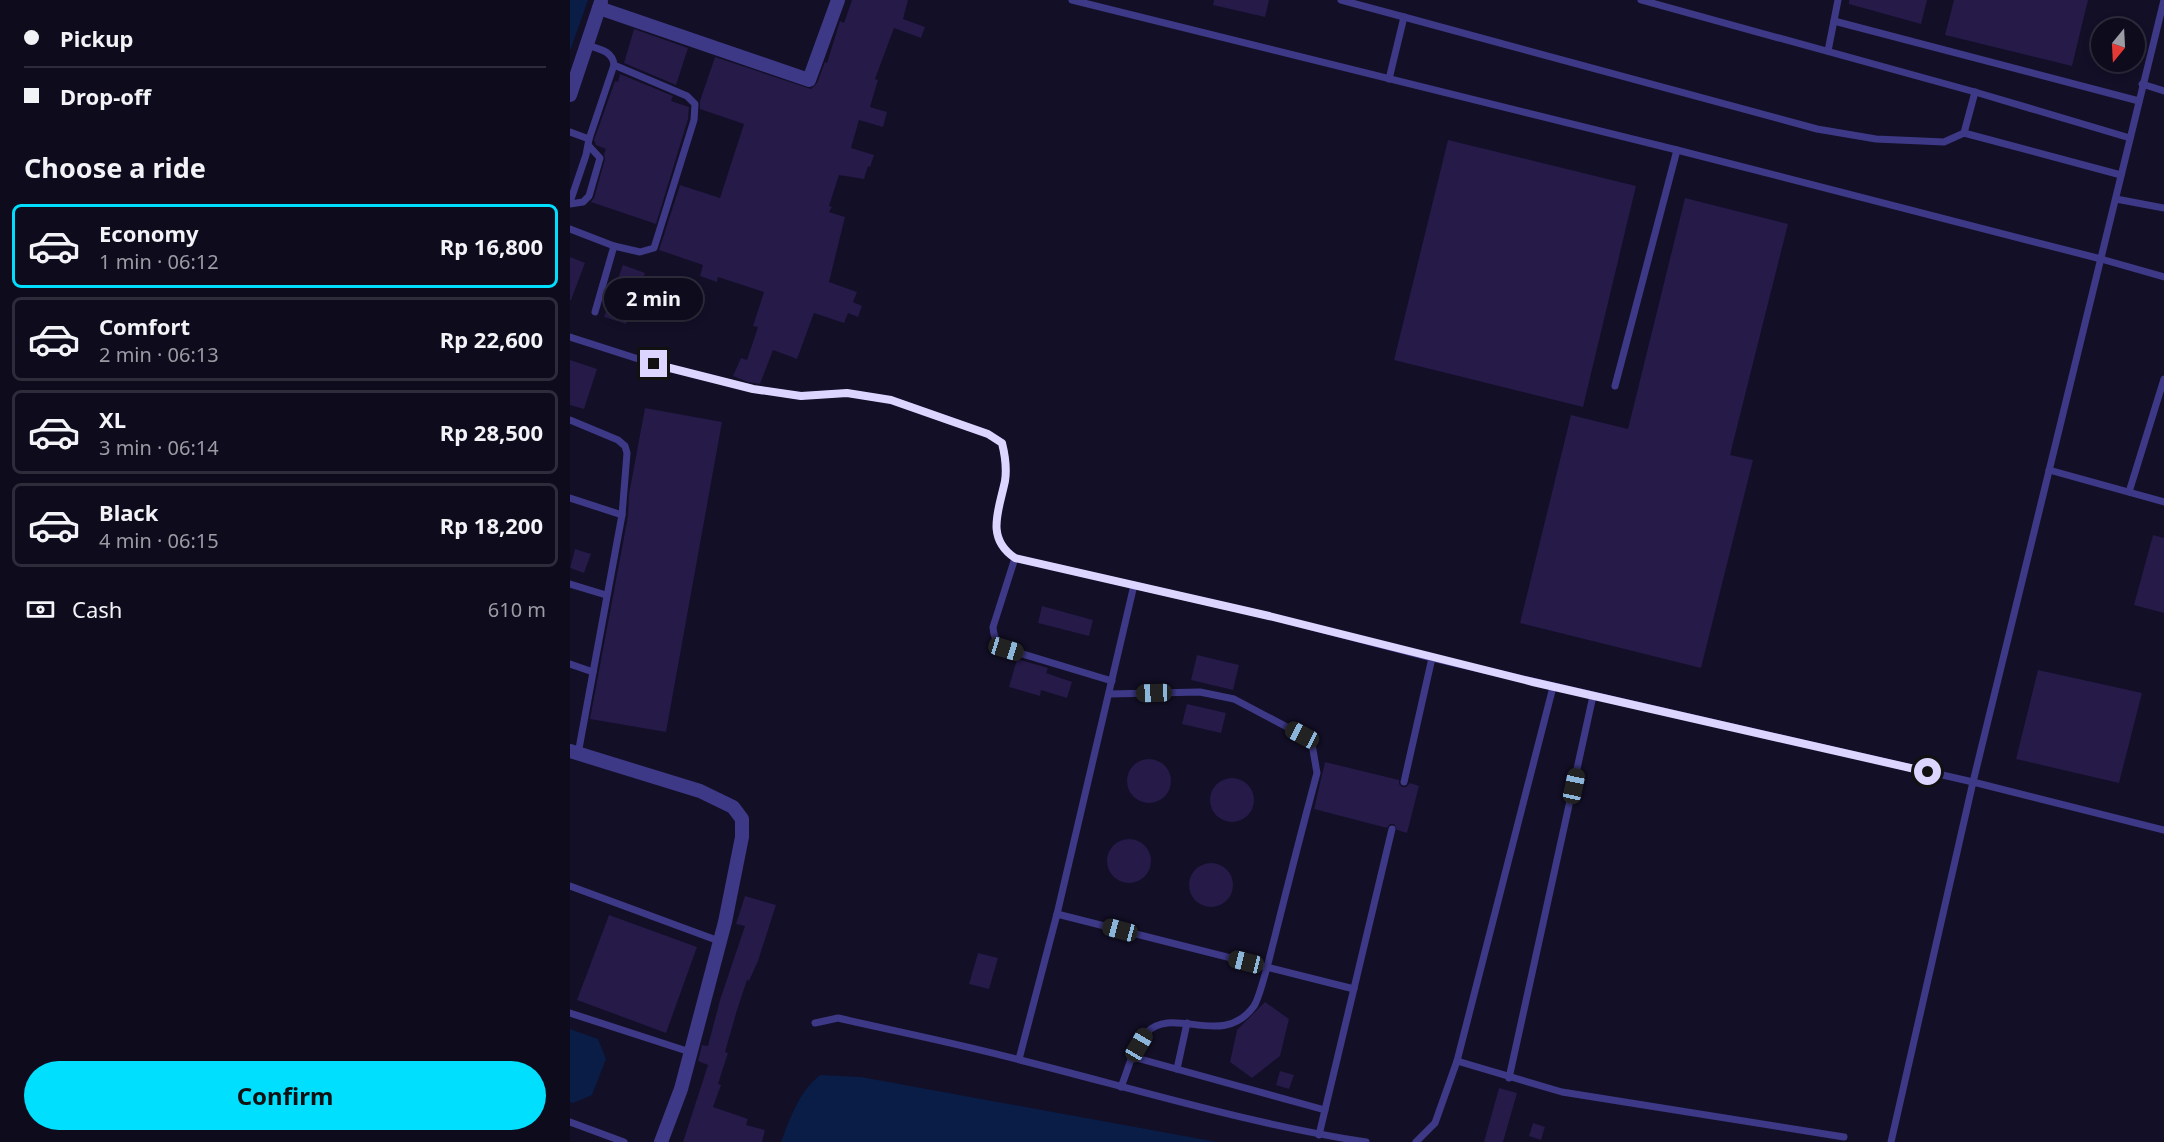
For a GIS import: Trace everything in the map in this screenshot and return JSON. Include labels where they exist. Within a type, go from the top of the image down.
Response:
[{"type":"street","points":[[570,95],[600,4],[809,80],[838,0]]},
{"type":"street","points":[[574,752],[700,791],[733,807],[742,819],[742,837],[732,894],[681,1089],[661,1142]]},
{"type":"lane","points":[[1072,0],[1677,150],[2101,259],[2164,278]]},
{"type":"lane","points":[[1341,0],[1817,129],[1876,139],[1944,142],[1964,133],[2121,175]]},
{"type":"lane","points":[[1641,0],[1975,92],[2130,138]]},
{"type":"lane","points":[[1828,51],[1838,0]]},
{"type":"lane","points":[[1891,1142],[1973,782],[2164,0]]},
{"type":"lane","points":[[1389,79],[1404,17]]},
{"type":"lane","points":[[1834,21],[2139,101]]},
{"type":"lane","points":[[570,132],[589,142],[600,158],[587,200],[570,203],[589,142],[614,65],[613,58],[608,53],[587,45]]},
{"type":"lane","points":[[570,229],[614,246],[640,252],[654,248],[695,113],[695,104],[687,96],[614,65]]},
{"type":"lane","points":[[2142,84],[2164,92]]},
{"type":"lane","points":[[1964,133],[1975,92]]},
{"type":"lane","points":[[1615,386],[1677,150]]},
{"type":"lane","points":[[2116,199],[2164,208]]},
{"type":"lane","points":[[595,312],[614,246]]},
{"type":"lane","points":[[570,337],[654,364],[753,389],[801,396],[847,393],[891,400],[988,434],[1002,443],[1006,457],[996,533],[1003,549],[1015,558],[1269,616],[1553,687],[1973,782],[2164,830]]},
{"type":"lane","points":[[2129,492],[2164,379]]},
{"type":"lane","points":[[570,420],[618,440],[625,446],[627,453],[622,515],[593,672],[574,752]]},
{"type":"lane","points":[[2049,470],[2164,502]]},
{"type":"lane","points":[[570,498],[622,515]]},
{"type":"lane","points":[[1015,558],[993,627],[994,637],[998,643],[1006,649],[1112,681]]},
{"type":"lane","points":[[570,584],[606,595]]},
{"type":"lane","points":[[1019,1059],[1058,914],[1134,585]]},
{"type":"lane","points":[[1404,782],[1432,658]]},
{"type":"lane","points":[[570,664],[593,672]]},
{"type":"lane","points":[[1416,1142],[1435,1123],[1457,1061],[1553,687]]},
{"type":"lane","points":[[1109,694],[1200,692],[1234,699],[1302,735],[1311,744],[1317,773],[1267,967],[1254,1005],[1238,1021],[1225,1026],[1187,1023],[1159,1024],[1146,1034],[1133,1057],[1121,1087]]},
{"type":"lane","points":[[1509,1078],[1593,696]]},
{"type":"lane","points":[[1319,1135],[1392,829]]},
{"type":"lane","points":[[570,886],[719,941]]},
{"type":"lane","points":[[1058,914],[1353,989]]},
{"type":"lane","points":[[570,1013],[690,1052]]},
{"type":"lane","points":[[815,1023],[838,1018],[1019,1059],[1121,1087],[1319,1135],[1366,1142]]},
{"type":"lane","points":[[1177,1069],[1187,1023]]},
{"type":"lane","points":[[1133,1057],[1324,1110]]},
{"type":"lane","points":[[1457,1061],[1562,1092],[1844,1137]]},
{"type":"lane","points":[[570,1122],[624,1142]]},
{"type":"water","points":[[570,0],[588,0],[570,51]]},
{"type":"water","points":[[570,1029],[598,1039],[606,1059],[592,1095],[573,1103],[570,1102]]},
{"type":"water","points":[[820,1075],[861,1077],[1217,1142],[781,1142],[801,1098]]},
{"type":"building","points":[[852,0],[908,0],[903,19],[925,27],[921,38],[894,28],[875,79],[878,80],[870,107],[887,112],[883,127],[859,120],[851,148],[874,155],[870,167],[868,166],[864,179],[839,175],[829,206],[832,207],[829,212],[845,217],[829,282],[857,292],[853,302],[862,306],[858,317],[848,313],[844,323],[814,313],[797,359],[773,350],[760,384],[748,382],[733,376],[741,358],[747,360],[758,327],[753,326],[764,292],[718,277],[717,282],[700,276],[703,265],[659,250],[680,185],[720,198],[744,124],[700,109],[700,101],[715,57],[811,89],[817,83],[825,62],[827,63],[840,21],[844,23]]},
{"type":"building","points":[[1214,0],[1269,0],[1265,17],[1213,5]]},
{"type":"building","points":[[1849,0],[1927,0],[1921,24],[1849,4]]},
{"type":"building","points":[[1954,0],[2088,0],[2072,66],[1945,35]]},
{"type":"building","points":[[634,29],[688,48],[676,85],[624,63]]},
{"type":"building","points":[[620,74],[673,96],[671,101],[689,107],[688,119],[656,224],[591,202],[606,149],[596,145],[594,140],[615,81],[618,82]]},
{"type":"building","points":[[1448,140],[1636,186],[1583,407],[1394,360]]},
{"type":"building","points":[[1685,198],[1788,224],[1730,455],[1753,460],[1701,668],[1520,623],[1571,415],[1628,429]]},
{"type":"building","points":[[570,257],[585,263],[571,300],[570,300]]},
{"type":"building","points":[[623,265],[645,273],[626,324],[604,317]]},
{"type":"building","points":[[570,360],[597,369],[584,409],[570,405]]},
{"type":"building","points":[[645,408],[722,422],[666,732],[590,719],[628,516],[629,494]]},
{"type":"building","points":[[2153,535],[2164,538],[2164,613],[2134,605]]},
{"type":"building","points":[[575,549],[591,554],[584,573],[570,568]]},
{"type":"building","points":[[1042,606],[1093,620],[1089,636],[1038,623]]},
{"type":"building","points":[[1197,655],[1239,665],[1233,690],[1191,680]]},
{"type":"building","points":[[1017,659],[1048,668],[1046,673],[1072,682],[1067,698],[1041,690],[1040,696],[1009,687]]},
{"type":"building","points":[[2038,670],[2142,693],[2119,783],[2016,759]]},
{"type":"building","points":[[1187,704],[1226,713],[1221,733],[1182,724]]},
{"type":"building","points":[[1149,759],[1158,760],[1165,765],[1170,772],[1170,790],[1165,797],[1158,802],[1149,803],[1140,802],[1133,797],[1128,790],[1127,781],[1128,772],[1133,765],[1140,760]]},
{"type":"building","points":[[1325,762],[1399,780],[1402,787],[1410,783],[1419,786],[1407,833],[1397,830],[1394,824],[1390,824],[1387,828],[1314,809]]},
{"type":"building","points":[[1232,778],[1241,779],[1248,784],[1253,791],[1253,809],[1248,816],[1241,821],[1232,822],[1223,821],[1216,816],[1211,809],[1210,800],[1211,791],[1216,784],[1223,779]]},
{"type":"building","points":[[1129,839],[1138,840],[1145,845],[1150,852],[1150,870],[1145,877],[1138,882],[1129,883],[1120,882],[1113,877],[1108,870],[1107,861],[1108,852],[1113,845],[1120,840]]},
{"type":"building","points":[[1211,863],[1220,864],[1227,869],[1232,876],[1232,894],[1227,901],[1220,906],[1211,907],[1202,906],[1195,901],[1190,894],[1189,885],[1190,876],[1195,869],[1202,864]]},
{"type":"building","points":[[745,896],[776,905],[758,961],[749,981],[747,980],[737,1010],[725,1052],[728,1053],[718,1084],[721,1085],[713,1107],[748,1119],[746,1125],[765,1130],[762,1142],[683,1142],[708,1065],[698,1061],[702,1045],[708,1046],[720,1000],[745,926],[736,924]]},
{"type":"building","points":[[609,915],[697,947],[666,1033],[577,1000]]},
{"type":"building","points":[[978,953],[998,958],[989,989],[969,984]]},
{"type":"building","points":[[1265,1002],[1289,1019],[1280,1056],[1252,1078],[1230,1062],[1237,1030]]},
{"type":"building","points":[[1280,1071],[1294,1075],[1289,1089],[1276,1085]]},
{"type":"building","points":[[1499,1088],[1517,1093],[1503,1142],[1484,1142]]},
{"type":"building","points":[[1533,1123],[1545,1127],[1541,1140],[1529,1136]]},
{"type":"route","points":[[654,364],[753,389],[801,396],[847,393],[891,400],[988,434],[1002,443],[1006,457],[996,533],[1003,549],[1015,558],[1269,616],[1533,682],[1928,772]]}]
